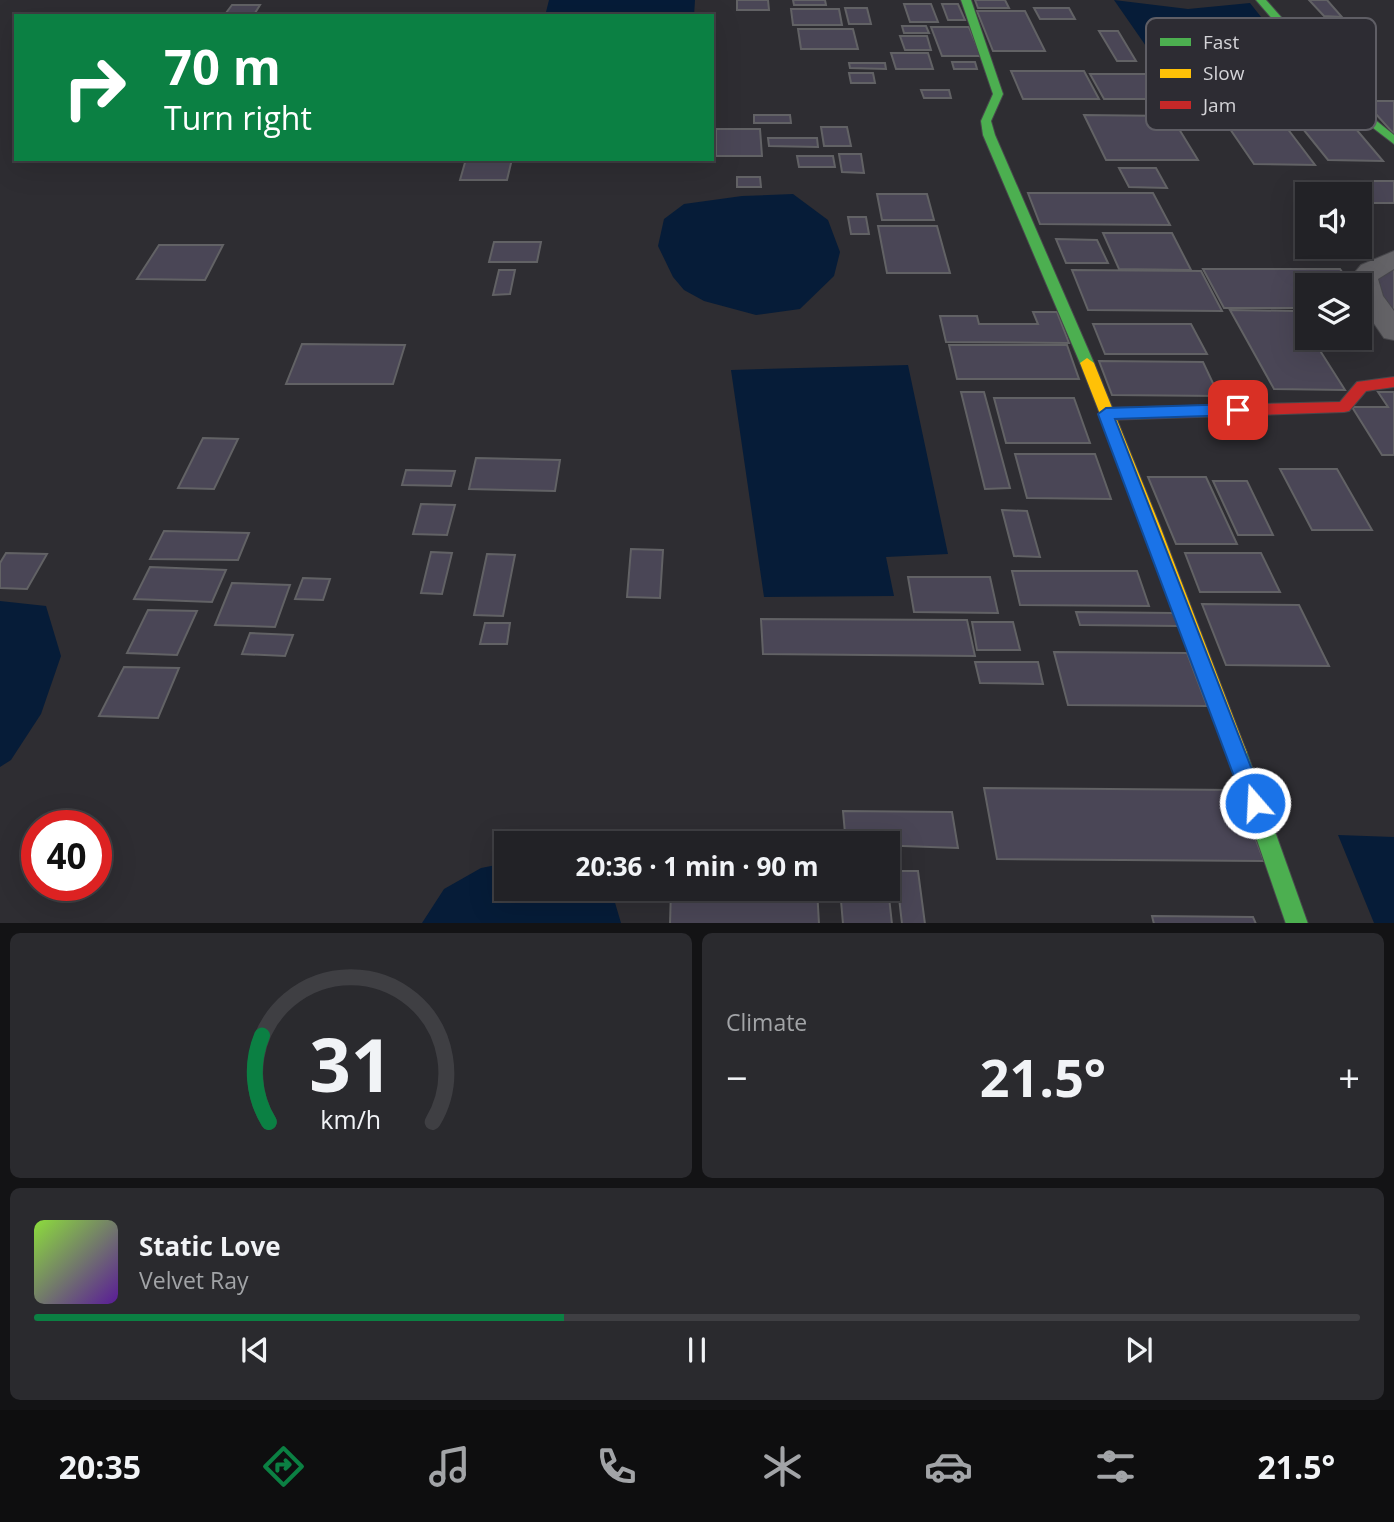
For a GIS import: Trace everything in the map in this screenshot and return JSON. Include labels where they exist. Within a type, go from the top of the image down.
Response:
[{"type":"street","points":[[966,0],[998,94],[986,121],[989,135],[1053,276],[1238,755],[1297,923]]},
{"type":"street","points":[[1261,0],[1277,18]]},
{"type":"street","points":[[1376,126],[1394,141]]},
{"type":"street","points":[[1394,259],[1364,277],[1370,298],[1394,331]]},
{"type":"street","points":[[1106,414],[1344,407],[1362,386],[1394,382]]},
{"type":"water","points":[[549,0],[695,0],[694,14],[546,14]]},
{"type":"water","points":[[1114,0],[1188,9],[1250,3],[1262,18],[1146,18],[1146,46]]},
{"type":"water","points":[[793,194],[828,220],[840,252],[834,276],[800,309],[756,315],[704,301],[684,290],[673,277],[658,246],[664,219],[684,204],[742,196]]},
{"type":"water","points":[[908,365],[948,554],[886,557],[894,596],[764,597],[731,370]]},
{"type":"water","points":[[0,601],[46,606],[61,656],[41,714],[11,760],[0,767]]},
{"type":"water","points":[[1338,835],[1394,837],[1394,923],[1374,923]]},
{"type":"water","points":[[494,865],[494,901],[615,901],[621,923],[422,923],[444,889],[481,868]]},
{"type":"building","points":[[737,0],[768,0],[769,10],[737,10]]},
{"type":"building","points":[[793,0],[825,0],[826,5],[794,5]]},
{"type":"building","points":[[975,0],[1005,0],[1009,8],[978,8]]},
{"type":"building","points":[[1309,0],[1327,0],[1342,17],[1324,16]]},
{"type":"building","points":[[904,4],[931,4],[938,22],[910,22]]},
{"type":"building","points":[[942,4],[958,4],[965,20],[948,20]]},
{"type":"building","points":[[232,5],[260,5],[255,13],[226,13]]},
{"type":"building","points":[[845,8],[867,8],[871,24],[849,24]]},
{"type":"building","points":[[1034,8],[1069,8],[1075,19],[1040,19]]},
{"type":"building","points":[[791,9],[839,9],[842,25],[793,25]]},
{"type":"building","points":[[977,11],[1025,11],[1045,51],[993,51]]},
{"type":"building","points":[[902,26],[926,26],[929,33],[904,33]]},
{"type":"building","points":[[931,27],[969,27],[981,56],[942,56]]},
{"type":"building","points":[[798,29],[853,29],[858,49],[801,49]]},
{"type":"building","points":[[1099,31],[1118,31],[1136,61],[1117,61]]},
{"type":"building","points":[[900,36],[927,36],[931,50],[905,50]]},
{"type":"building","points":[[891,53],[928,53],[933,69],[896,69]]},
{"type":"building","points":[[952,62],[975,62],[977,69],[954,69]]},
{"type":"building","points":[[849,63],[885,63],[886,69],[850,68]]},
{"type":"building","points":[[1011,71],[1084,71],[1099,99],[1023,99]]},
{"type":"building","points":[[849,73],[873,73],[875,83],[851,83]]},
{"type":"building","points":[[1090,74],[1146,74],[1146,99],[1104,99]]},
{"type":"building","points":[[921,90],[949,90],[951,98],[924,98]]},
{"type":"building","points":[[1376,101],[1394,101],[1394,134],[1376,114]]},
{"type":"building","points":[[754,115],[790,115],[791,123],[754,123]]},
{"type":"building","points":[[1084,115],[1146,116],[1146,130],[1180,130],[1198,160],[1106,160]]},
{"type":"building","points":[[821,127],[847,127],[851,146],[824,146]]},
{"type":"building","points":[[716,129],[760,129],[762,156],[716,156]]},
{"type":"building","points":[[1231,130],[1288,130],[1315,165],[1254,164]]},
{"type":"building","points":[[1304,130],[1357,130],[1383,161],[1328,160]]},
{"type":"building","points":[[768,138],[817,138],[818,147],[769,146]]},
{"type":"building","points":[[839,154],[861,154],[864,173],[842,172]]},
{"type":"building","points":[[797,156],[833,156],[835,167],[799,167]]},
{"type":"building","points":[[465,161],[512,161],[507,180],[460,180]]},
{"type":"building","points":[[1119,168],[1156,168],[1167,188],[1129,187]]},
{"type":"building","points":[[737,177],[760,177],[761,187],[737,187]]},
{"type":"building","points":[[1394,181],[1394,203],[1372,203],[1372,182],[1343,182]]},
{"type":"building","points":[[1028,193],[1153,193],[1170,225],[1040,224]]},
{"type":"building","points":[[877,194],[927,194],[934,220],[882,220]]},
{"type":"building","points":[[848,217],[866,217],[869,234],[851,234]]},
{"type":"building","points":[[878,226],[937,226],[950,273],[887,273]]},
{"type":"building","points":[[1103,233],[1172,233],[1191,270],[1119,269]]},
{"type":"building","points":[[1056,239],[1097,240],[1108,263],[1066,263]]},
{"type":"building","points":[[494,242],[541,242],[537,262],[489,262]]},
{"type":"building","points":[[159,245],[223,245],[205,280],[137,279]]},
{"type":"building","points":[[1394,266],[1394,311],[1387,311],[1371,272]]},
{"type":"building","points":[[1203,269],[1340,269],[1343,273],[1295,273],[1295,308],[1224,308]]},
{"type":"building","points":[[499,270],[515,270],[510,294],[493,295]]},
{"type":"building","points":[[1072,270],[1201,271],[1222,311],[1088,310]]},
{"type":"building","points":[[1230,310],[1295,311],[1295,350],[1320,350],[1345,390],[1274,389]]},
{"type":"building","points":[[1033,312],[1057,312],[1069,343],[946,342],[940,316],[977,316],[979,324],[1038,324]]},
{"type":"building","points":[[1093,324],[1191,324],[1207,354],[1105,354]]},
{"type":"building","points":[[302,344],[405,345],[393,384],[286,384]]},
{"type":"building","points":[[949,345],[1067,345],[1079,379],[957,379]]},
{"type":"building","points":[[1099,361],[1203,362],[1219,396],[1112,395]]},
{"type":"building","points":[[961,392],[984,392],[1010,488],[985,489]]},
{"type":"building","points":[[1378,392],[1394,392],[1394,455],[1382,455],[1352,407],[1388,407]]},
{"type":"building","points":[[994,398],[1074,398],[1090,443],[1006,443]]},
{"type":"building","points":[[203,438],[238,439],[214,489],[178,488]]},
{"type":"building","points":[[1015,454],[1095,454],[1111,499],[1027,498]]},
{"type":"building","points":[[476,458],[560,460],[555,491],[469,489]]},
{"type":"building","points":[[1280,469],[1337,469],[1372,530],[1312,530]]},
{"type":"building","points":[[406,470],[455,471],[451,486],[402,485]]},
{"type":"building","points":[[1148,477],[1206,477],[1237,544],[1176,544]]},
{"type":"building","points":[[1213,481],[1247,481],[1273,535],[1238,535]]},
{"type":"building","points":[[421,504],[455,505],[447,535],[413,534]]},
{"type":"building","points":[[1002,510],[1027,511],[1040,557],[1014,556]]},
{"type":"building","points":[[164,531],[249,533],[238,560],[150,559]]},
{"type":"building","points":[[631,549],[663,550],[660,598],[627,597]]},
{"type":"building","points":[[431,552],[452,553],[442,594],[421,593]]},
{"type":"building","points":[[6,553],[47,554],[27,589],[0,588],[0,563]]},
{"type":"building","points":[[1185,553],[1261,553],[1280,592],[1200,592]]},
{"type":"building","points":[[487,554],[515,555],[503,616],[474,615]]},
{"type":"building","points":[[150,567],[226,570],[212,602],[134,599]]},
{"type":"building","points":[[1012,571],[1137,571],[1149,606],[1020,605]]},
{"type":"building","points":[[908,577],[990,577],[998,613],[914,612]]},
{"type":"building","points":[[303,578],[330,579],[323,600],[295,599]]},
{"type":"building","points":[[232,583],[290,585],[275,627],[215,625]]},
{"type":"building","points":[[1202,604],[1299,605],[1329,666],[1226,665]]},
{"type":"building","points":[[148,610],[197,611],[177,655],[127,653]]},
{"type":"building","points":[[1076,612],[1173,613],[1178,626],[1080,625]]},
{"type":"building","points":[[761,619],[967,620],[975,656],[763,654]]},
{"type":"building","points":[[972,622],[1013,622],[1020,650],[977,650]]},
{"type":"building","points":[[485,623],[510,623],[507,644],[480,644]]},
{"type":"building","points":[[250,633],[293,635],[285,656],[242,654]]},
{"type":"building","points":[[1054,652],[1187,653],[1207,706],[1068,705]]},
{"type":"building","points":[[975,662],[1038,662],[1043,684],[980,683]]},
{"type":"building","points":[[124,667],[179,668],[158,718],[99,716]]},
{"type":"building","points":[[984,788],[1237,790],[1264,861],[997,859]]},
{"type":"building","points":[[843,811],[952,812],[958,848],[900,846],[900,831],[845,831]]},
{"type":"building","points":[[900,871],[918,871],[925,923],[902,923]]},
{"type":"building","points":[[671,901],[818,901],[819,923],[670,923]]},
{"type":"building","points":[[841,901],[889,901],[892,923],[843,923]]},
{"type":"building","points":[[1152,916],[1253,917],[1256,923],[1154,923]]},
{"type":"traffic: fast","points":[[966,0],[998,94],[986,121],[989,135],[1087,363]]},
{"type":"traffic: fast","points":[[1261,0],[1277,18]]},
{"type":"traffic: fast","points":[[1376,126],[1394,141]]},
{"type":"traffic: fast","points":[[1237,753],[1297,923]]},
{"type":"traffic: slow","points":[[1087,363],[1152,526],[1237,753]]},
{"type":"traffic: jam","points":[[1106,414],[1344,407],[1362,386],[1394,382]]},
{"type":"route","points":[[1238,410],[1106,414],[1255,803]]}]
